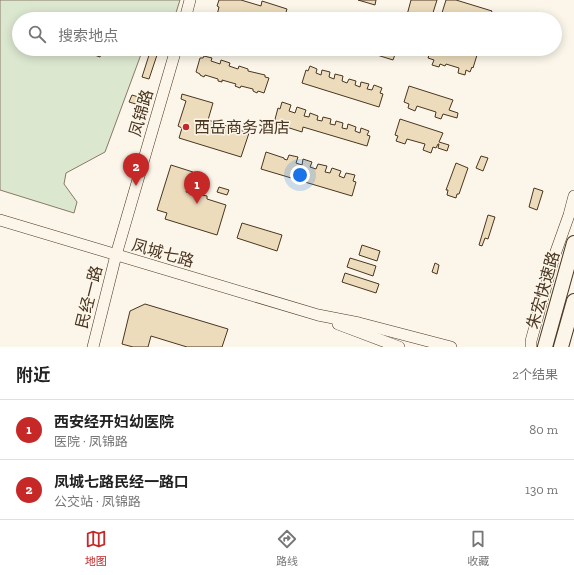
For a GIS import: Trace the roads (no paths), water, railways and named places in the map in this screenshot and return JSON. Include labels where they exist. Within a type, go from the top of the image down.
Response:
[{"type":"highway","name":"朱宏快速路","points":[[545,347],[574,243]]},
{"type":"highway","name":"朱宏快速路","points":[[561,347],[574,301]]},
{"type":"street","points":[[187,12],[190,0]]},
{"type":"street","name":"凤锦路","points":[[116,255],[174,56]]},
{"type":"street","points":[[531,347],[531,341],[554,257],[574,196]]},
{"type":"street","name":"凤城七路","points":[[0,220],[318,315],[360,323],[451,347]]},
{"type":"street","name":"民经一路","points":[[93,347],[116,255]]},
{"type":"street","name":"凤城七路","points":[[318,315],[400,347]]},
{"type":"place","name":"西岳商务酒店","points":[[186,127]]},
{"type":"place","name":"凤城七路民经一路口","points":[[136,186]]},
{"type":"place","name":"西安经开妇幼医院","points":[[197,204]]}]
